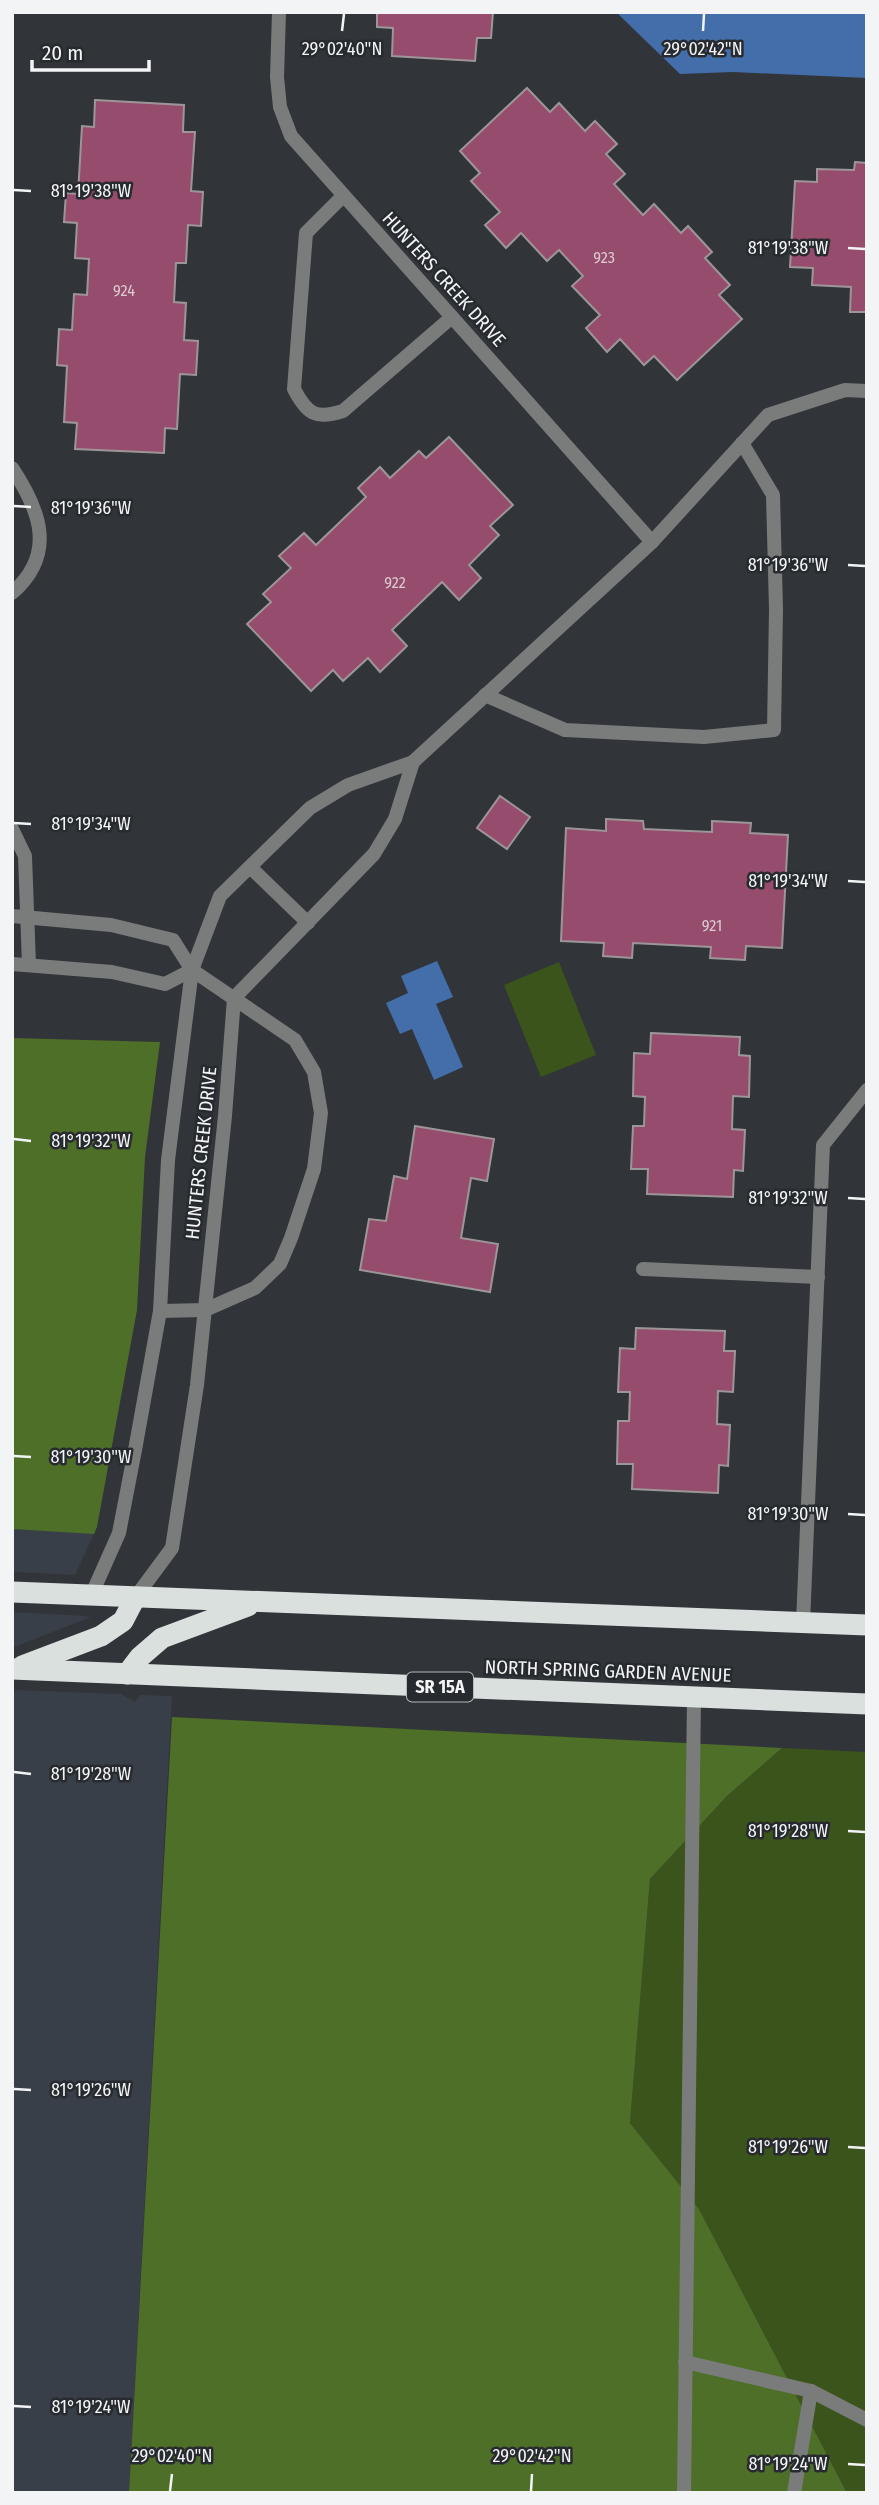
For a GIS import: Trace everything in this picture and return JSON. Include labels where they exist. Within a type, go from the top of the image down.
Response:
[{"type":"highway","points":[[12,1592],[867,1625]]},
{"type":"highway","points":[[13,1670],[101,1636],[123,1621],[135,1598]]},
{"type":"highway","points":[[127,1674],[140,1657],[162,1638],[257,1603]]},
{"type":"highway","name":"NORTH SPRING GARDEN AVENUE","points":[[13,1670],[867,1704]]},
{"type":"street","name":"HUNTERS CREEK DRIVE","points":[[279,12],[276,77],[280,107],[291,136],[652,542]]},
{"type":"street","points":[[344,196],[318,218],[306,233],[294,389],[303,405],[315,414],[328,416],[343,411],[452,317]]},
{"type":"street","name":"HUNTERS CREEK DRIVE","points":[[91,1596],[119,1533],[160,1311],[168,1160],[192,970],[220,896],[310,808],[348,785],[413,762],[652,542],[768,415],[845,390],[867,391]]},
{"type":"street","points":[[485,695],[565,730],[704,737],[774,730],[776,610],[773,495],[743,443]]},
{"type":"street","points":[[12,468],[30,494],[41,536],[38,558],[20,586],[12,593]]},
{"type":"street","name":"HUNTERS CREEK DRIVE","points":[[135,1598],[172,1548],[197,1385],[225,1116],[233,998],[374,854],[395,819],[413,762]]},
{"type":"street","points":[[12,829],[25,856],[29,965]]},
{"type":"street","points":[[250,867],[308,923]]},
{"type":"street","points":[[12,916],[111,925],[173,940],[192,970],[295,1040],[314,1072],[321,1113],[314,1169],[280,1264],[255,1288],[205,1310],[160,1311]]},
{"type":"street","points":[[12,964],[111,972],[165,984],[192,970]]},
{"type":"street","points":[[803,1623],[823,1145],[867,1090]]},
{"type":"street","points":[[643,1269],[818,1277]]},
{"type":"street","points":[[684,2493],[694,1697]]},
{"type":"street","points":[[685,2362],[811,2391],[867,2420]]},
{"type":"street","points":[[794,2493],[811,2391]]},
{"type":"shaded area","points":[[12,1529],[94,1534],[75,1575],[12,1572]]},
{"type":"shaded area","points":[[12,1612],[86,1616],[91,1617],[12,1648]]},
{"type":"shaded area","points":[[19,1690],[121,1694],[135,1702],[140,1695],[172,1696],[129,2493],[12,2493],[12,1692]]},
{"type":"green space","points":[[559,962],[596,1055],[541,1077],[504,985]]},
{"type":"green space","points":[[12,1038],[160,1042],[145,1157],[137,1310],[94,1534],[12,1529]]},
{"type":"green space","points":[[172,1717],[782,1748],[727,1796],[650,1879],[630,2123],[699,2209],[847,2493],[129,2493]]},
{"type":"green space","points":[[782,1748],[867,1752],[867,2493],[847,2493],[699,2209],[630,2123],[650,1879],[727,1796]]},
{"type":"water","points":[[616,12],[867,12],[867,78],[733,72],[680,74]]},
{"type":"water","points":[[437,961],[453,997],[436,1004],[463,1067],[434,1080],[412,1029],[400,1034],[386,1003],[408,993],[401,976]]},
{"type":"building","points":[[377,12],[493,12],[491,38],[477,38],[475,61],[392,56],[393,28],[377,27]]},
{"type":"building","points":[[527,88],[550,112],[559,103],[585,131],[595,121],[617,144],[606,154],[625,174],[614,184],[643,215],[654,204],[681,233],[688,226],[712,252],[705,258],[730,285],[719,295],[742,319],[677,380],[654,356],[644,365],[620,339],[607,352],[586,328],[600,315],[572,286],[583,276],[559,250],[547,261],[521,233],[506,248],[485,225],[500,212],[471,181],[480,173],[460,151]]},
{"type":"building","points":[[95,100],[184,105],[183,132],[195,132],[191,191],[203,192],[201,226],[188,225],[186,263],[176,263],[174,302],[186,303],[184,340],[198,341],[196,375],[180,374],[177,429],[165,428],[164,453],[75,449],[77,423],[64,422],[67,366],[57,365],[59,329],[72,330],[74,294],[87,295],[89,259],[75,258],[77,223],[64,222],[66,193],[78,194],[82,126],[94,127]]},
{"type":"building","points":[[855,162],[867,163],[867,312],[850,312],[851,287],[812,285],[813,268],[790,267],[795,181],[817,182],[817,169],[854,170]]},
{"type":"building","points":[[449,437],[513,505],[490,526],[499,535],[469,565],[481,578],[459,600],[442,582],[392,630],[407,646],[380,672],[368,658],[343,681],[333,670],[311,691],[247,624],[271,602],[263,594],[291,568],[279,556],[304,533],[316,545],[366,497],[358,488],[380,467],[390,478],[419,451],[426,458]]},
{"type":"building","points":[[500,796],[530,817],[507,849],[477,828]]},
{"type":"building","points":[[606,819],[643,821],[644,829],[712,832],[712,821],[751,823],[750,833],[788,835],[782,948],[746,946],[745,960],[710,958],[711,947],[633,943],[632,958],[603,956],[604,943],[561,941],[566,828],[606,831]]},
{"type":"building","points":[[651,1033],[740,1037],[739,1055],[750,1056],[749,1097],[733,1096],[732,1129],[745,1130],[743,1171],[734,1170],[733,1197],[647,1194],[648,1169],[631,1169],[633,1126],[644,1126],[645,1097],[633,1096],[634,1053],[650,1054]]},
{"type":"building","points":[[415,1126],[494,1139],[487,1181],[471,1178],[461,1238],[498,1244],[490,1292],[360,1270],[369,1219],[386,1221],[394,1176],[407,1179]]},
{"type":"building","points":[[636,1328],[725,1331],[724,1351],[735,1351],[733,1392],[718,1391],[717,1424],[730,1425],[728,1466],[719,1465],[718,1493],[632,1489],[633,1464],[617,1464],[618,1421],[629,1421],[630,1392],[618,1392],[620,1348],[635,1349]]}]
